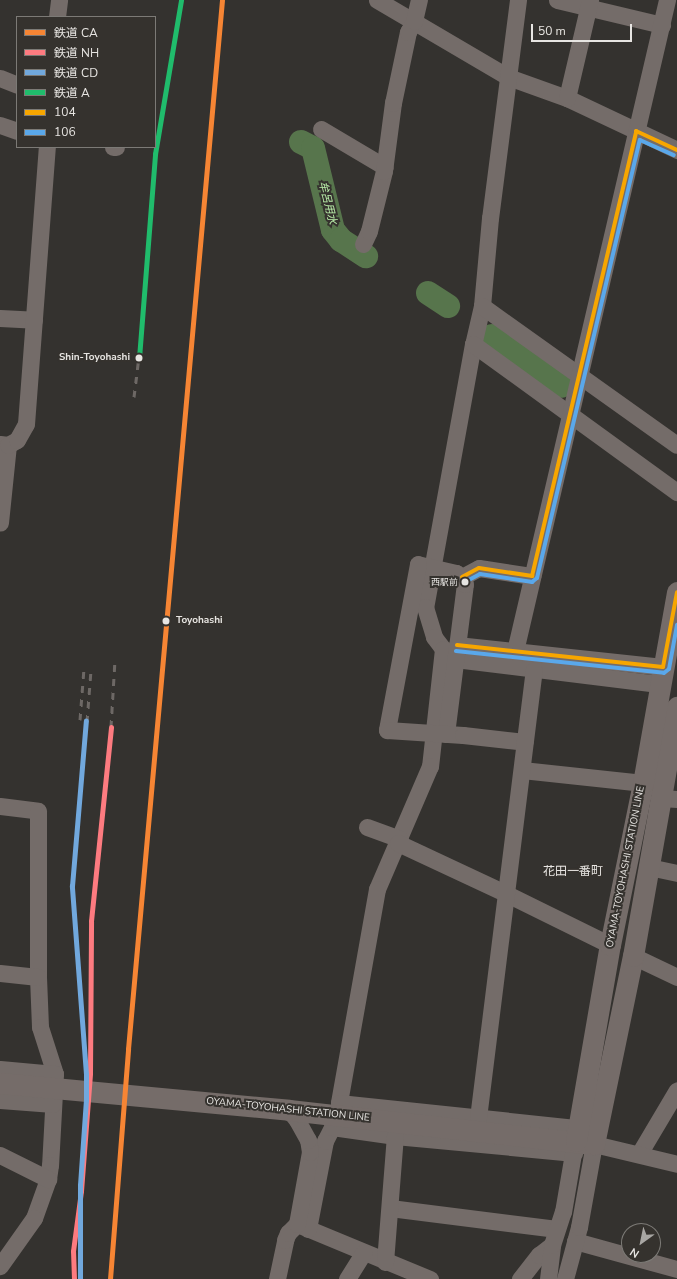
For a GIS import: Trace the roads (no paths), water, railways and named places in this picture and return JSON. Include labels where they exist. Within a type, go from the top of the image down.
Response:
[{"type":"main road","name":"OYAMA-TOYOHASHI STATION LINE","points":[[0,1083],[289,1110],[580,1142],[610,945],[643,783],[669,676],[677,592]]},
{"type":"main road","points":[[580,1142],[633,956],[649,867],[669,799],[677,707]]},
{"type":"street","points":[[57,16],[59,0]]},
{"type":"street","points":[[377,0],[508,77],[567,98],[677,150]]},
{"type":"street","points":[[363,244],[371,224],[385,167],[393,103],[408,32],[414,21],[419,0]]},
{"type":"street","points":[[518,0],[490,218],[482,306],[472,344],[434,567],[425,607],[449,645],[534,670],[669,676]]},
{"type":"street","points":[[557,0],[589,4],[662,24]]},
{"type":"street","points":[[515,651],[667,0]]},
{"type":"street","points":[[567,98],[589,4]]},
{"type":"street","points":[[0,78],[16,86]]},
{"type":"street","points":[[0,125],[16,131]]},
{"type":"street","points":[[321,130],[385,167]]},
{"type":"street","points":[[0,524],[4,444],[17,440],[26,424],[47,148]]},
{"type":"street","points":[[482,306],[677,445]]},
{"type":"street","points":[[0,318],[34,320]]},
{"type":"street","points":[[472,344],[677,492]]},
{"type":"street","points":[[525,742],[440,733],[387,730],[418,564],[456,572],[465,584],[449,645],[440,733],[430,766],[399,841],[377,889],[339,1103],[478,1118],[677,1164]]},
{"type":"street","points":[[462,578],[479,568],[532,576]]},
{"type":"street","points":[[449,645],[515,651],[669,676]]},
{"type":"street","points":[[478,1118],[534,670]]},
{"type":"street","points":[[522,770],[643,783]]},
{"type":"street","points":[[0,806],[38,811],[38,977],[40,1027],[55,1074],[48,1179],[34,1218],[0,1266]]},
{"type":"street","points":[[367,827],[399,841],[610,945]]},
{"type":"street","points":[[649,867],[677,873]]},
{"type":"street","points":[[633,956],[677,978]]},
{"type":"street","points":[[0,973],[38,977]]},
{"type":"street","points":[[0,1069],[55,1074]]},
{"type":"street","points":[[638,1154],[677,1090]]},
{"type":"street","points":[[0,1100],[53,1104]]},
{"type":"street","points":[[289,1110],[298,1120],[310,1146],[302,1227]]},
{"type":"street","points":[[302,1227],[325,1141],[332,1127],[395,1136],[580,1142]]},
{"type":"street","points":[[385,1262],[395,1136]]},
{"type":"street","points":[[548,1279],[555,1237],[563,1212],[580,1142]]},
{"type":"street","points":[[565,1279],[575,1241],[580,1142]]},
{"type":"street","points":[[0,1155],[48,1179]]},
{"type":"street","points":[[390,1208],[555,1237]]},
{"type":"street","points":[[277,1279],[285,1240],[288,1233],[302,1227],[430,1279]]},
{"type":"street","points":[[520,1279],[555,1237]]},
{"type":"street","points":[[575,1241],[677,1269]]},
{"type":"street","points":[[347,1279],[363,1253]]},
{"type":"waterway","name":"牟呂用水","points":[[301,142],[313,148],[333,230],[341,240],[366,256]]},
{"type":"waterway","name":"牟呂用水","points":[[428,293],[448,306]]},
{"type":"waterway","name":"牟呂用水","points":[[492,336],[561,386]]},
{"type":"railway","points":[[134,397],[139,358]]},
{"type":"railway","points":[[111,727],[115,660]]},
{"type":"railway","points":[[80,720],[84,668]]},
{"type":"railway","points":[[87,722],[91,670]]},
{"type":"rail line","name":"A","points":[[139,358],[155,154],[181,0]]},
{"type":"rail line","name":"CA","points":[[110,1279],[128,1049],[222,0]]},
{"type":"rail line","name":"CD","points":[[80,1279],[80,1185],[86,1100],[86,1074],[72,886],[86,721]]},
{"type":"rail line","name":"NH","points":[[74,1279],[73,1251],[81,1191],[90,1073],[91,921],[111,727]]},
{"type":"place","name":"Shin-Toyohashi","points":[[139,358]]},
{"type":"place","name":"西駅前","points":[[465,582]]},
{"type":"place","name":"Toyohashi","points":[[166,621]]},
{"type":"district","name":"花田一番町","points":[[573,872]]}]
